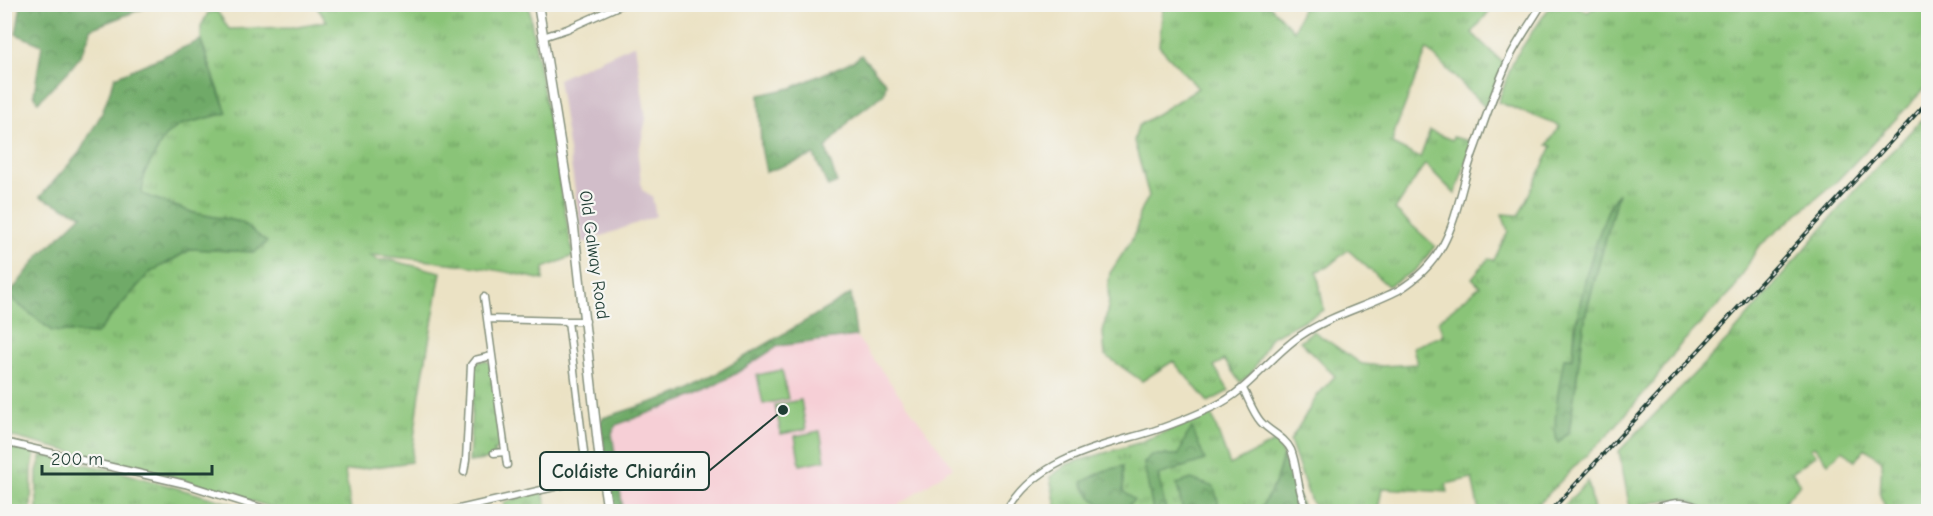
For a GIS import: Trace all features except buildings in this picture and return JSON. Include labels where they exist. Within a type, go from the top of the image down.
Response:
[{"type":"main road","name":"Old Galway Road","points":[[538,4],[574,228],[608,512]]},
{"type":"street","points":[[543,37],[567,29],[622,4]]},
{"type":"street","points":[[1007,512],[1022,490],[1058,463],[1081,452],[1152,431],[1211,408],[1243,389],[1273,358],[1316,325],[1399,290],[1410,283],[1437,253],[1455,220],[1472,153],[1509,59],[1542,4]]},
{"type":"street","points":[[484,297],[507,465]]},
{"type":"street","points":[[487,319],[586,321]]},
{"type":"street","points":[[568,321],[584,452]]},
{"type":"street","points":[[464,472],[471,365],[475,360],[492,356]]},
{"type":"street","points":[[1243,389],[1258,420],[1289,447],[1304,500],[1311,512]]},
{"type":"street","points":[[4,442],[195,487],[274,512]]},
{"type":"street","points":[[494,453],[505,452]]},
{"type":"street","points":[[446,512],[571,481],[602,476]]},
{"type":"street","points":[[1641,512],[1678,502],[1688,502],[1706,512]]},
{"type":"shaded area","points":[[635,44],[646,119],[638,156],[642,190],[652,196],[656,216],[583,243],[558,79]]},
{"type":"shaded area","points":[[856,336],[953,467],[890,511],[623,511],[612,433],[616,425],[697,395],[778,346]]},
{"type":"green space","points":[[21,4],[152,5],[90,29],[77,60],[38,102],[34,94],[42,45],[16,34]]},
{"type":"green space","points":[[1597,4],[1928,5],[1928,85],[1836,182],[1758,247],[1734,289],[1680,345],[1654,381],[1607,436],[1532,511],[1479,511],[1472,478],[1446,484],[1448,492],[1382,488],[1378,511],[1321,511],[1311,502],[1290,441],[1317,396],[1335,376],[1300,341],[1313,331],[1362,364],[1383,366],[1417,364],[1413,347],[1444,335],[1438,321],[1480,286],[1472,278],[1488,259],[1494,260],[1508,231],[1502,214],[1519,215],[1552,146],[1547,145],[1560,126],[1498,102],[1514,59],[1551,5],[1574,5],[1588,12]],"holes":[[[1617,195],[1586,313],[1569,432],[1564,358],[1573,358],[1575,324]]]},
{"type":"green space","points":[[315,5],[529,5],[573,256],[544,268],[543,280],[457,264],[370,255],[377,260],[389,260],[441,272],[420,393],[411,462],[345,471],[351,511],[284,511],[179,479],[5,435],[5,296],[52,331],[96,334],[149,273],[192,249],[255,252],[241,222],[194,213],[142,194],[144,174],[165,136],[180,125],[227,113],[201,40],[201,26],[208,13],[216,11],[229,29],[292,27],[327,21]]},
{"type":"green space","points":[[1163,5],[1269,5],[1294,31],[1303,5],[1494,5],[1472,33],[1504,64],[1485,107],[1427,49],[1394,133],[1392,144],[1420,158],[1430,131],[1452,140],[1453,137],[1472,144],[1455,194],[1425,164],[1395,210],[1435,246],[1416,270],[1388,286],[1348,250],[1327,267],[1317,271],[1324,310],[1271,337],[1251,374],[1240,382],[1224,360],[1214,366],[1229,391],[1208,402],[1173,361],[1142,381],[1105,355],[1103,333],[1109,301],[1110,273],[1131,241],[1137,228],[1139,214],[1149,196],[1134,141],[1138,126],[1198,88],[1159,46]]},
{"type":"green space","points":[[201,40],[227,113],[180,125],[165,136],[144,174],[142,194],[194,213],[241,222],[267,242],[255,252],[191,249],[149,273],[96,334],[52,331],[8,296],[39,256],[82,215],[40,197],[79,153],[102,113],[115,77]]},
{"type":"green space","points":[[861,55],[886,83],[884,94],[852,118],[826,148],[837,183],[828,187],[814,155],[766,172],[761,147],[759,95],[791,88],[855,60]]},
{"type":"green space","points":[[1928,113],[1928,511],[1887,511],[1880,495],[1882,461],[1865,448],[1855,461],[1843,450],[1828,463],[1814,446],[1810,448],[1816,455],[1792,472],[1800,484],[1776,511],[1709,511],[1686,499],[1665,500],[1630,509],[1619,451],[1730,337],[1855,190]]},
{"type":"green space","points":[[1618,193],[1586,313],[1569,432],[1558,443],[1555,426],[1564,358],[1573,358],[1578,313],[1588,269],[1606,216]]},
{"type":"green space","points":[[851,294],[856,336],[778,346],[697,395],[616,425],[612,433],[623,511],[613,511],[600,422],[603,418],[687,391]]},
{"type":"green space","points":[[485,360],[492,365],[503,445],[494,450],[494,454],[502,455],[502,457],[469,462],[474,369],[475,363]]},
{"type":"green space","points":[[782,370],[788,399],[763,404],[757,375]]},
{"type":"green space","points":[[801,400],[806,429],[781,434],[775,405]]},
{"type":"green space","points":[[1211,413],[1230,465],[1276,441],[1283,456],[1275,484],[1259,511],[1215,511],[1220,509],[1177,485],[1183,511],[1166,511],[1158,475],[1204,460],[1186,437],[1179,455],[1151,455],[1144,463],[1153,511],[1122,511],[1122,467],[1104,471],[1083,483],[1091,496],[1112,511],[1057,511],[1050,477],[1068,464],[1138,443]]},
{"type":"green space","points":[[1192,428],[1205,460],[1158,475],[1166,511],[1153,511],[1144,463],[1151,455],[1179,455]]},
{"type":"green space","points":[[820,431],[825,460],[800,465],[795,436]]},
{"type":"green space","points":[[5,446],[35,453],[32,468],[31,511],[5,511]]},
{"type":"green space","points":[[42,455],[117,471],[257,511],[37,511],[37,471]]},
{"type":"green space","points":[[1283,456],[1304,511],[1259,511],[1275,484]]},
{"type":"green space","points":[[1123,466],[1123,491],[1134,500],[1122,511],[1110,510],[1093,499],[1082,482],[1104,471]]},
{"type":"green space","points":[[1191,479],[1214,487],[1220,509],[1183,511],[1177,484]]},
{"type":"green space","points":[[1588,481],[1594,511],[1559,511]]},
{"type":"green space","points":[[542,490],[548,511],[506,511],[503,503]]},
{"type":"railway","points":[[1550,512],[1928,101]]},
{"type":"place","name":"Coláiste Chiaráin","points":[[783,410]]}]
